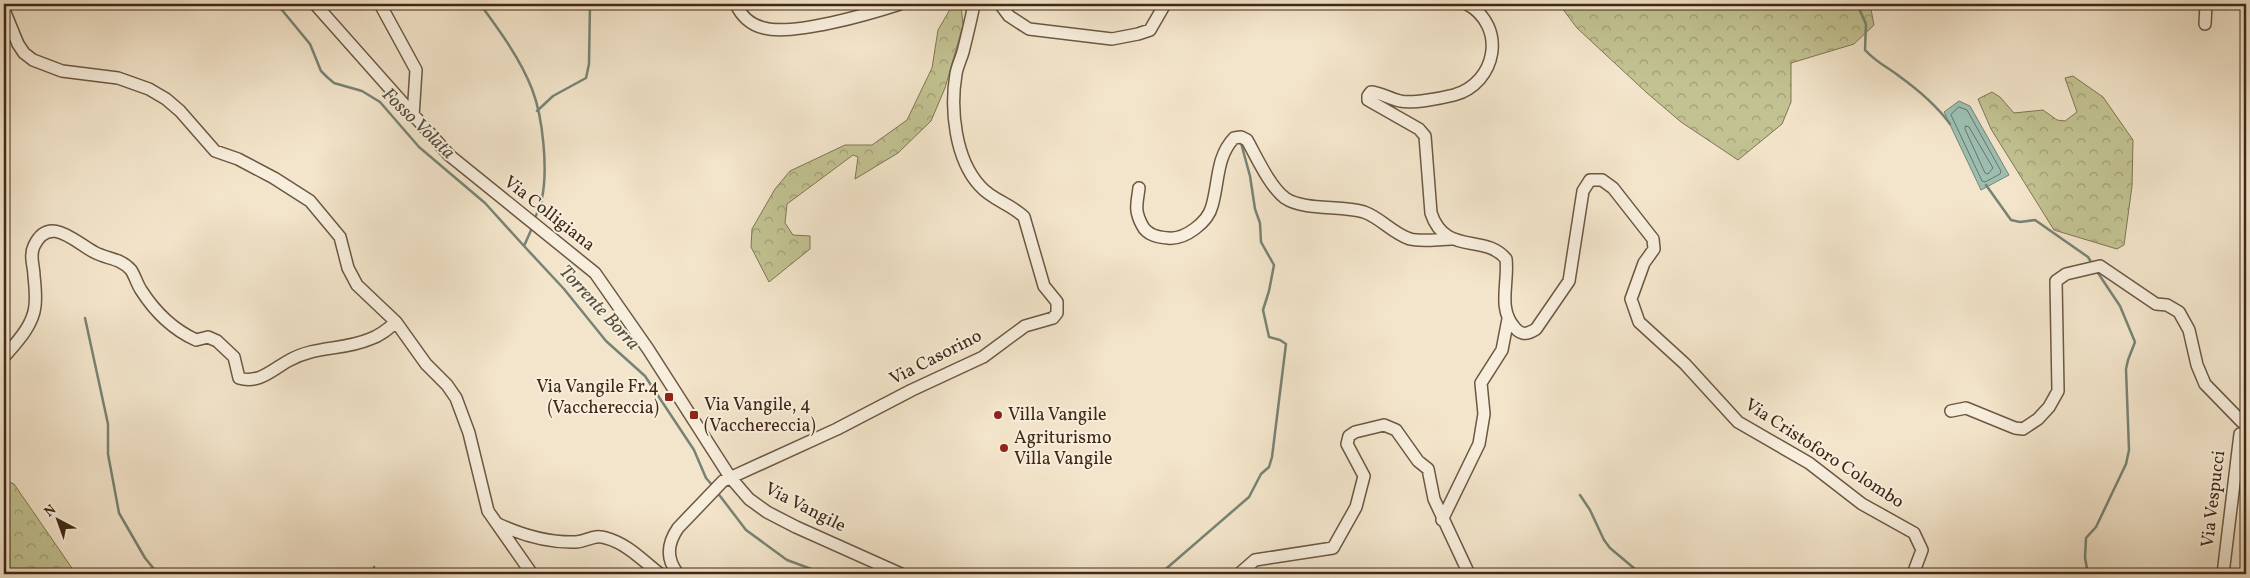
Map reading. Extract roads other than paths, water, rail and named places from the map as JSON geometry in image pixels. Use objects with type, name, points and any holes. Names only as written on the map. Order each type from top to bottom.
[{"type":"street","name":"Via Colligiana","points":[[315,4],[413,117],[456,162],[589,267],[603,283],[726,479]]},
{"type":"street","points":[[380,4],[416,70],[413,117]]},
{"type":"street","points":[[736,4],[744,17],[766,29],[825,24],[900,4]]},
{"type":"street","name":"Via Casorino","points":[[726,479],[837,429],[912,390],[983,358],[1025,326],[1053,318],[1057,313],[1057,302],[1044,286],[1024,217],[1016,209],[982,189],[973,178],[960,150],[955,118],[956,74],[974,4]]},
{"type":"street","points":[[1000,4],[1009,16],[1029,29],[1112,39],[1150,30],[1165,4]]},
{"type":"street","points":[[1442,520],[1479,444],[1484,414],[1482,383],[1502,350],[1508,319],[1505,296],[1506,259],[1496,249],[1454,239],[1441,233],[1431,213],[1425,136],[1419,130],[1368,100],[1368,96],[1371,92],[1382,93],[1401,101],[1449,96],[1471,86],[1482,76],[1491,62],[1492,36],[1486,19],[1467,4]]},
{"type":"street","points":[[2205,24],[2206,4]]},
{"type":"street","points":[[4,10],[18,44],[24,53],[33,60],[62,71],[118,78],[149,89],[166,99],[180,111],[215,151],[238,159],[302,194],[320,212],[340,237],[348,268],[357,286],[396,322],[426,364],[447,385],[456,398],[469,433],[488,511],[532,574]]},
{"type":"street","points":[[1139,188],[1135,212],[1144,229],[1155,237],[1173,239],[1187,234],[1199,226],[1212,208],[1220,163],[1225,147],[1234,138],[1242,137],[1247,140],[1277,190],[1286,199],[1303,204],[1363,212],[1412,240],[1454,239]]},
{"type":"street","name":"Via Cristoforo Colombo","points":[[1508,319],[1521,333],[1528,334],[1536,329],[1569,281],[1583,191],[1590,180],[1602,180],[1613,188],[1653,239],[1654,249],[1644,263],[1631,299],[1639,322],[1685,364],[1738,422],[1809,463],[1862,504],[1914,532],[1922,550],[1913,574]]},
{"type":"street","points":[[4,357],[27,329],[35,307],[34,273],[31,261],[33,247],[40,237],[50,231],[63,232],[94,252],[121,261],[131,271],[141,290],[163,319],[196,340],[208,337],[217,341],[234,357],[239,378],[248,381],[262,377],[288,361],[317,349],[341,347],[369,340],[396,322]]},
{"type":"street","points":[[1951,411],[1966,408],[2023,430],[2038,419],[2049,407],[2058,391],[2056,281],[2066,274],[2100,266],[2156,304],[2168,305],[2179,312],[2189,330],[2197,365],[2205,384],[2242,422]]},
{"type":"street","points":[[1238,574],[1255,560],[1333,548],[1356,507],[1364,476],[1347,444],[1349,436],[1355,432],[1384,425],[1396,430],[1418,462],[1428,469],[1434,499],[1442,520],[1456,541],[1469,574]]},
{"type":"street","name":"Via Vespucci","points":[[2223,574],[2240,434],[2246,437]]},
{"type":"street","points":[[678,574],[672,566],[669,557],[669,545],[672,536],[726,479]]},
{"type":"street","name":"Via Vangile","points":[[726,479],[767,512],[901,574]]},
{"type":"street","points":[[498,524],[519,534],[561,541],[578,542],[595,536],[605,537],[631,550],[660,574]]},
{"type":"water","points":[[1959,101],[1970,106],[2009,175],[1981,190],[1944,112]]},
{"type":"waterway","name":"Fosso Volata","points":[[277,4],[310,44],[321,71],[327,77],[334,83],[362,91],[380,102],[419,147],[485,203],[524,246]]},
{"type":"waterway","name":"Torrente Borra","points":[[480,4],[515,55],[536,101],[542,128],[545,173],[541,201],[534,220]]},
{"type":"waterway","points":[[537,111],[553,96],[586,78],[589,64],[590,4]]},
{"type":"waterway","points":[[1857,4],[1866,24],[1865,50],[1920,92],[1950,124]]},
{"type":"waterway","points":[[1160,574],[1249,497],[1261,474],[1269,467],[1272,457],[1286,344],[1269,337],[1263,310],[1274,265],[1261,242],[1260,223],[1255,209],[1250,176],[1241,143]]},
{"type":"waterway","points":[[1986,185],[2011,220],[2020,222],[2035,220],[2088,257],[2093,265]]},
{"type":"waterway","name":"Torrente Borra","points":[[532,228],[524,246],[564,289],[606,341],[645,376],[694,450],[706,478],[713,486]]},
{"type":"waterway","points":[[2088,574],[2085,558],[2086,538],[2096,527],[2126,464],[2129,450],[2126,369],[2135,342],[2120,306],[2096,270]]},
{"type":"waterway","points":[[85,318],[108,424],[108,454],[119,513],[145,558],[158,574]]},
{"type":"waterway","name":"Torrente Borra","points":[[717,492],[746,530],[787,560],[825,574]]},
{"type":"waterway","points":[[1580,495],[1610,548],[1641,574]]},
{"type":"waterway","points":[[374,567],[375,574]]},
{"type":"place","name":"Via Vangile Fr.4 (Vacchereccia)","points":[[669,397]]},
{"type":"place","name":"Via Vangile, 4 (Vacchereccia)","points":[[694,415]]},
{"type":"place","name":"Villa Vangile","points":[[998,415]]},
{"type":"place","name":"Agriturismo Villa Vangile","points":[[1004,448]]}]
